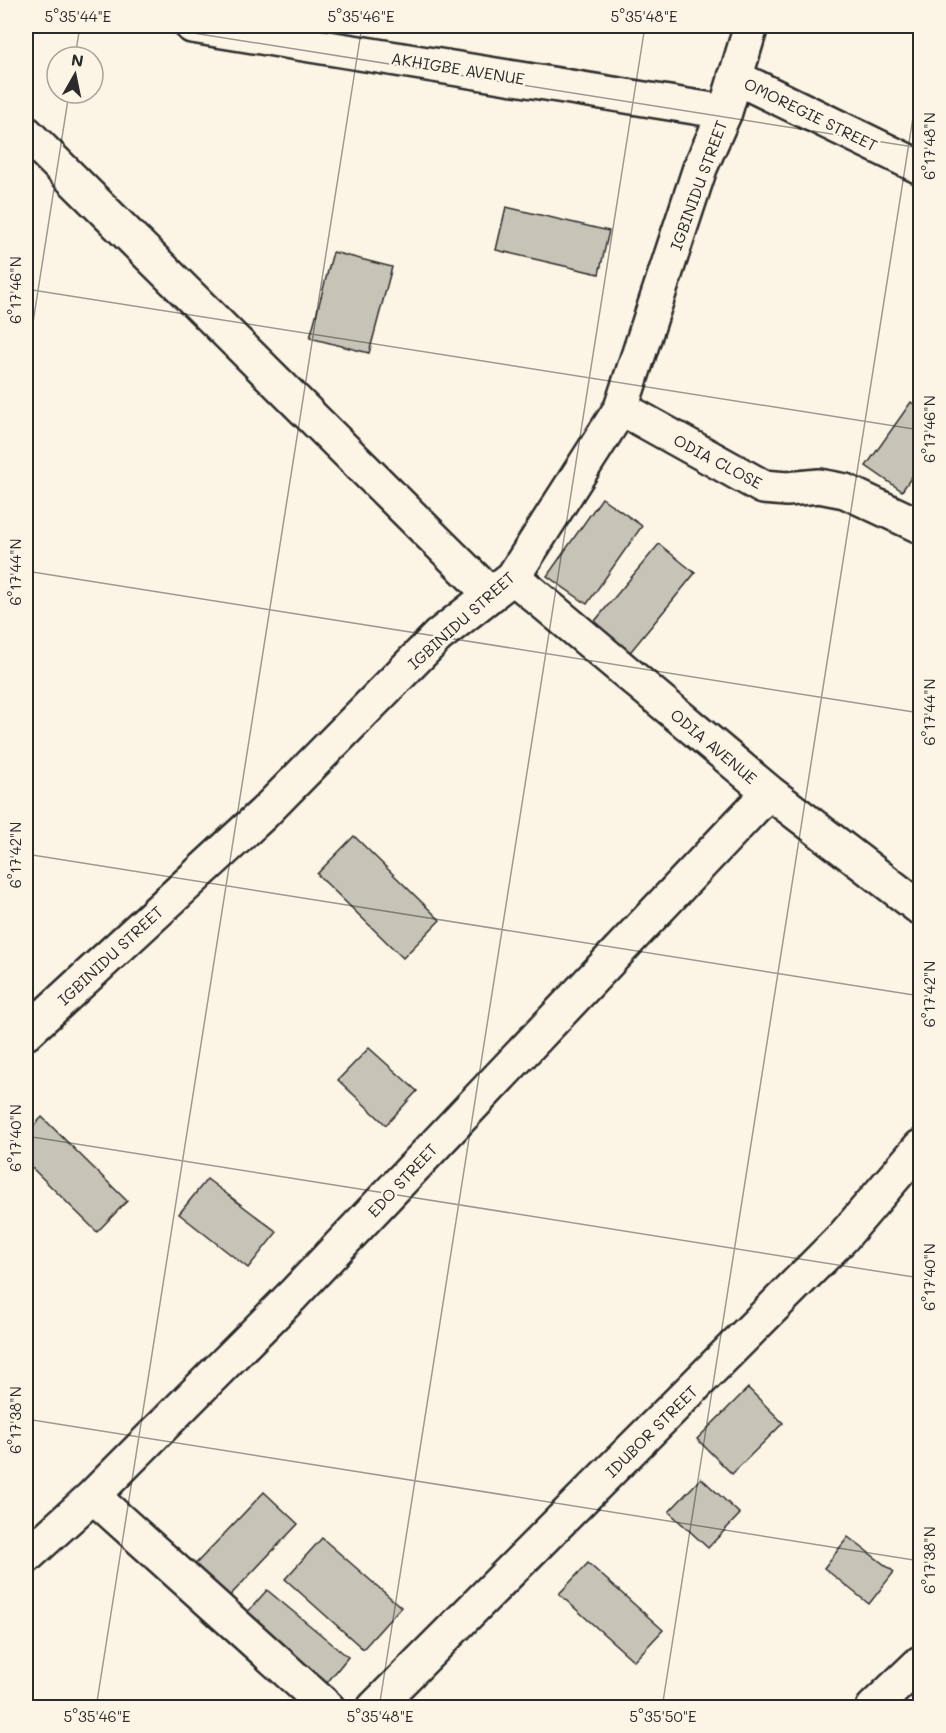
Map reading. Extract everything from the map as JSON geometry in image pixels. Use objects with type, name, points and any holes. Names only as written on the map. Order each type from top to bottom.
[{"type":"street","name":"AKHIGBE AVENUE","points":[[192,26],[725,112]]},
{"type":"street","name":"IGBINIDU STREET","points":[[26,1032],[264,813],[438,636],[502,586],[621,408],[700,168],[725,112],[751,26]]},
{"type":"street","name":"OMOREGIE STREET","points":[[735,77],[921,167]]},
{"type":"street","name":"ODIA AVENUE","points":[[26,133],[502,586],[921,908]]},
{"type":"street","name":"ODIA CLOSE","points":[[621,408],[763,487],[787,489],[819,486],[845,491],[921,526]]},
{"type":"street","name":"EDO STREET","points":[[26,1557],[93,1496],[293,1295],[769,792]]},
{"type":"street","name":"IDUBOR STREET","points":[[374,1707],[843,1237],[921,1147]]},
{"type":"street","points":[[93,1496],[328,1707]]},
{"type":"street","points":[[873,1707],[921,1663]]},
{"type":"building","points":[[506,207],[609,231],[599,274],[496,250]]},
{"type":"building","points":[[333,252],[392,267],[369,353],[310,338]]},
{"type":"building","points":[[911,402],[920,409],[920,465],[902,491],[866,466]]},
{"type":"building","points":[[602,498],[642,526],[587,604],[547,576]]},
{"type":"building","points":[[659,544],[695,573],[627,656],[590,627]]},
{"type":"building","points":[[354,836],[440,920],[403,958],[317,874]]},
{"type":"building","points":[[369,1048],[417,1091],[386,1125],[338,1080]]},
{"type":"building","points":[[42,1117],[127,1201],[97,1232],[26,1162],[26,1134]]},
{"type":"building","points":[[207,1179],[277,1232],[248,1268],[179,1214]]},
{"type":"building","points":[[748,1388],[783,1423],[732,1474],[697,1439]]},
{"type":"building","points":[[701,1478],[740,1514],[708,1548],[669,1512]]},
{"type":"building","points":[[264,1492],[298,1524],[222,1604],[188,1572]]},
{"type":"building","points":[[848,1537],[894,1572],[869,1604],[824,1568]]},
{"type":"building","points":[[322,1538],[401,1607],[363,1649],[285,1579]]},
{"type":"building","points":[[588,1563],[663,1630],[634,1661],[559,1594]]},
{"type":"building","points":[[267,1590],[348,1657],[318,1694],[236,1625]]}]
